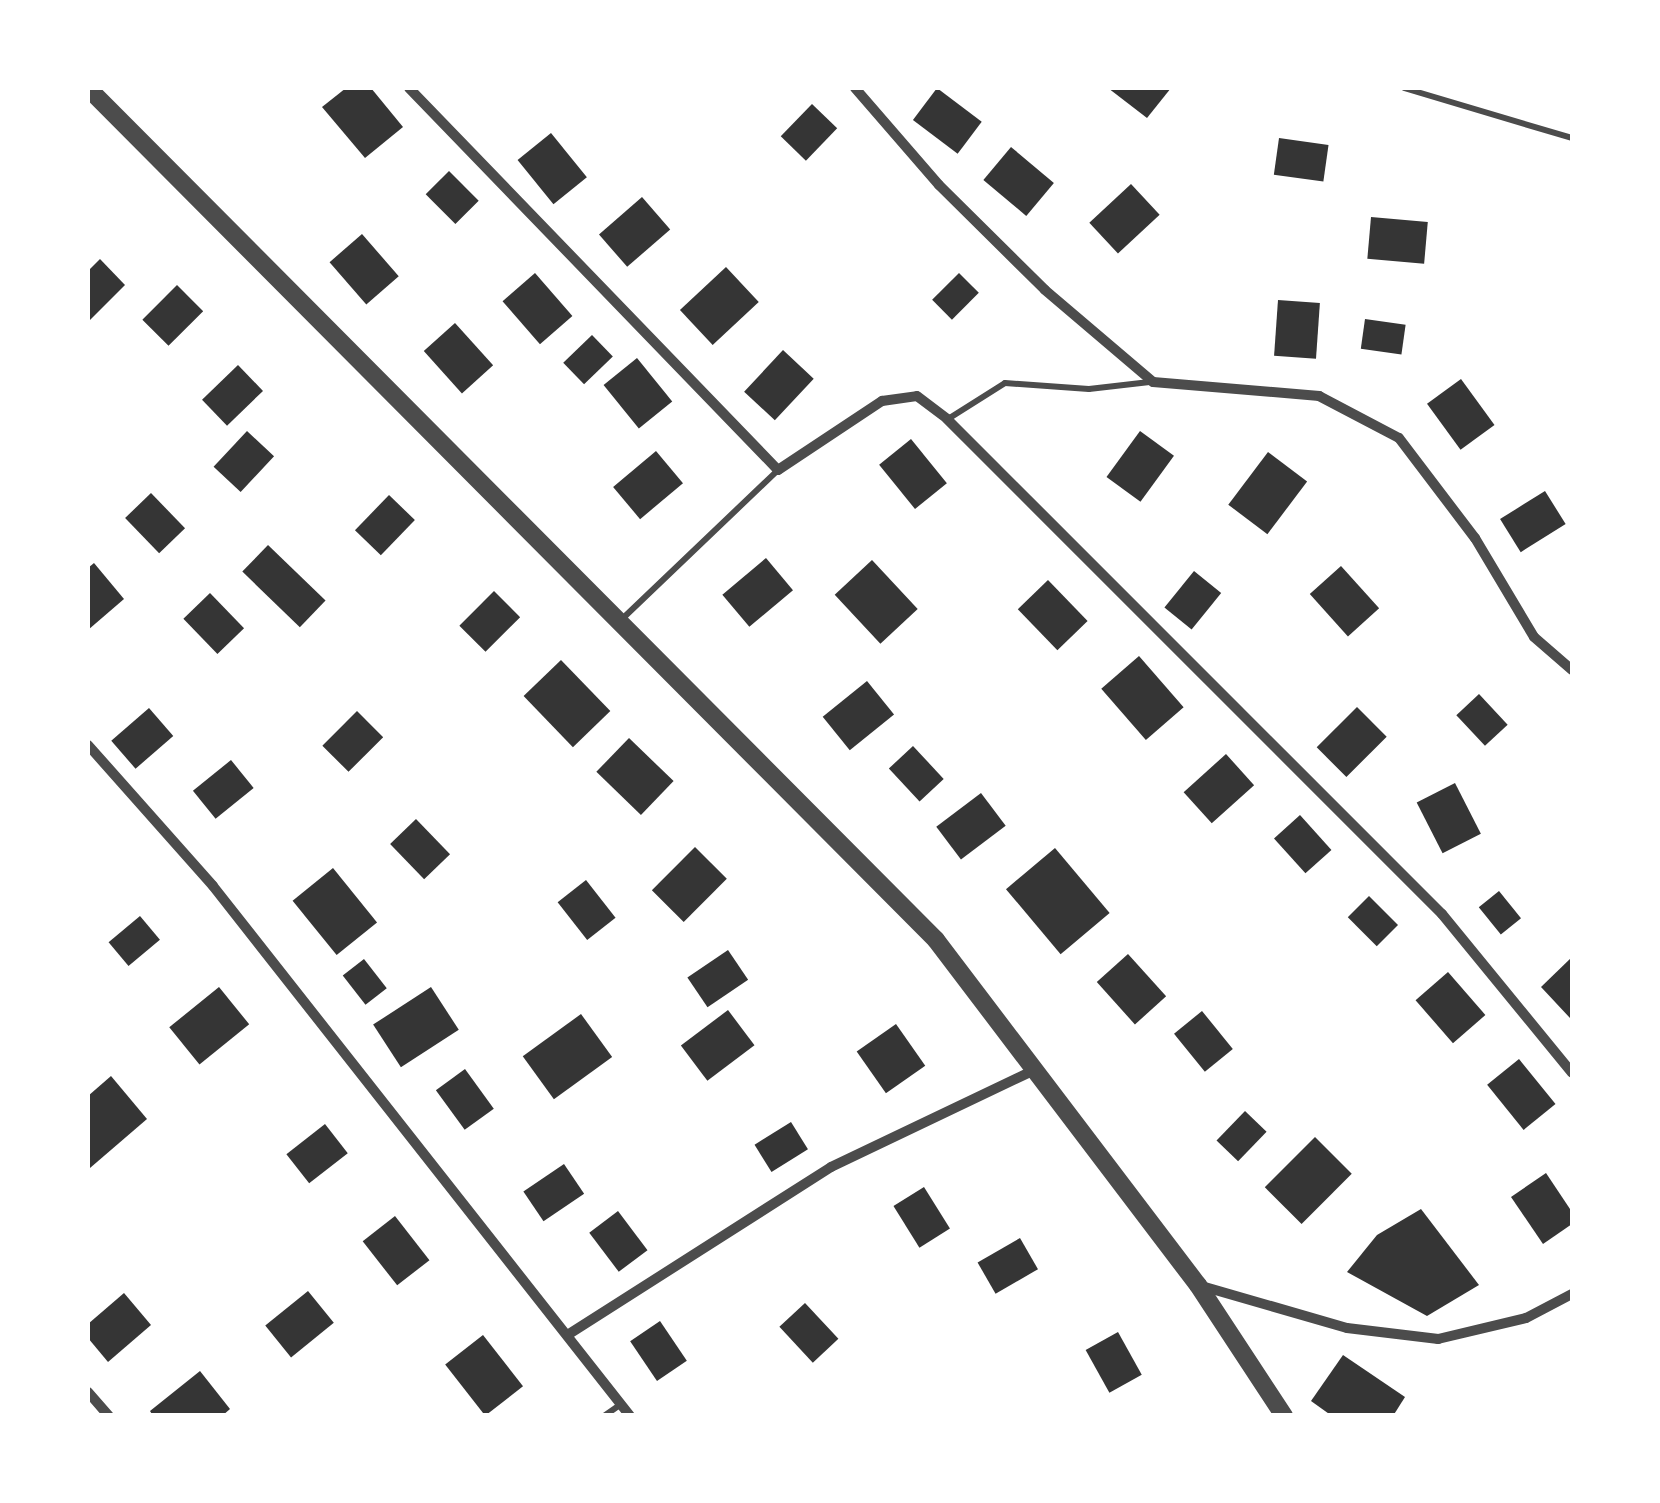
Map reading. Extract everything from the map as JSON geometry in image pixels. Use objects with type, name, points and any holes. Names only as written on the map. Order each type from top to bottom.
[{"type":"street","points":[[88,88],[936,940],[1198,1285],[1284,1416]]},
{"type":"street","points":[[409,88],[778,470],[882,402],[917,396],[948,419],[1442,914],[1572,1073]]},
{"type":"street","points":[[855,88],[992,238],[1154,382],[1319,396],[1399,438],[1475,538],[1534,636],[1572,670]]},
{"type":"street","points":[[88,746],[213,886],[630,1416]]},
{"type":"street","points":[[569,1334],[830,1167],[1034,1070]]},
{"type":"street","points":[[1198,1285],[1347,1328],[1438,1340],[1526,1318],[1572,1294]]},
{"type":"street","points":[[88,1392],[109,1416]]},
{"type":"lane","points":[[1404,88],[1572,138]]},
{"type":"lane","points":[[948,419],[1005,383],[1089,388],[1154,382]]},
{"type":"lane","points":[[619,622],[778,470]]},
{"type":"lane","points":[[604,1416],[621,1404]]},
{"type":"building","points":[[346,88],[371,88],[403,127],[365,158],[322,107]]},
{"type":"building","points":[[937,88],[982,122],[958,154],[913,120]]},
{"type":"building","points":[[1108,88],[1171,88],[1147,118]]},
{"type":"building","points":[[812,104],[837,128],[806,161],[781,136]]},
{"type":"building","points":[[551,133],[587,177],[553,204],[518,160]]},
{"type":"building","points":[[1279,138],[1329,145],[1323,182],[1274,175]]},
{"type":"building","points":[[1011,147],[1054,183],[1026,216],[983,180]]},
{"type":"building","points":[[449,171],[479,201],[455,224],[426,194]]},
{"type":"building","points":[[1131,184],[1160,215],[1118,254],[1089,223]]},
{"type":"building","points":[[642,197],[670,229],[627,267],[599,234]]},
{"type":"building","points":[[1371,217],[1428,222],[1424,264],[1367,259]]},
{"type":"building","points":[[362,234],[399,276],[366,304],[330,262]]},
{"type":"building","points":[[100,259],[125,285],[88,322],[88,271]]},
{"type":"building","points":[[726,267],[759,302],[713,345],[680,310]]},
{"type":"building","points":[[535,273],[572,316],[540,344],[503,301]]},
{"type":"building","points":[[959,273],[979,293],[952,320],[932,300]]},
{"type":"building","points":[[177,285],[203,311],[169,346],[142,320]]},
{"type":"building","points":[[1278,300],[1320,303],[1316,359],[1274,356]]},
{"type":"building","points":[[1365,319],[1406,325],[1401,354],[1361,349]]},
{"type":"building","points":[[455,323],[493,365],[462,393],[424,351]]},
{"type":"building","points":[[592,335],[613,357],[584,384],[563,363]]},
{"type":"building","points":[[783,350],[814,379],[775,420],[744,392]]},
{"type":"building","points":[[637,358],[672,402],[639,429],[604,385]]},
{"type":"building","points":[[238,365],[263,391],[227,426],[202,400]]},
{"type":"building","points":[[1461,379],[1495,425],[1461,450],[1427,404]]},
{"type":"building","points":[[247,431],[274,456],[241,492],[214,467]]},
{"type":"building","points":[[1140,431],[1174,456],[1140,502],[1106,477]]},
{"type":"building","points":[[911,439],[947,483],[915,509],[879,465]]},
{"type":"building","points":[[656,451],[683,483],[640,519],[613,487]]},
{"type":"building","points":[[1268,452],[1307,481],[1267,534],[1228,505]]},
{"type":"building","points":[[1545,491],[1566,524],[1521,552],[1500,519]]},
{"type":"building","points":[[151,493],[185,528],[159,553],[125,518]]},
{"type":"building","points":[[389,495],[415,520],[381,555],[355,530]]},
{"type":"building","points":[[268,545],[326,601],[300,627],[242,572]]},
{"type":"building","points":[[766,558],[793,590],[749,627],[722,595]]},
{"type":"building","points":[[872,560],[918,609],[880,644],[835,595]]},
{"type":"building","points":[[94,563],[124,599],[88,630],[88,568]]},
{"type":"building","points":[[1341,566],[1379,608],[1348,636],[1310,594]]},
{"type":"building","points":[[1194,571],[1221,593],[1192,630],[1164,608]]},
{"type":"building","points":[[1048,580],[1088,621],[1057,650],[1018,609]]},
{"type":"building","points":[[494,591],[520,617],[486,652],[459,626]]},
{"type":"building","points":[[210,593],[244,628],[217,654],[183,619]]},
{"type":"building","points":[[1139,656],[1184,707],[1146,740],[1101,689]]},
{"type":"building","points":[[561,660],[610,711],[573,747],[524,696]]},
{"type":"building","points":[[867,681],[894,714],[850,750],[823,717]]},
{"type":"building","points":[[1479,694],[1508,725],[1485,746],[1456,715]]},
{"type":"building","points":[[1357,707],[1387,737],[1346,777],[1317,747]]},
{"type":"building","points":[[149,708],[173,736],[136,769],[111,741]]},
{"type":"building","points":[[357,711],[383,737],[349,772],[322,746]]},
{"type":"building","points":[[629,738],[674,781],[641,815],[596,772]]},
{"type":"building","points":[[913,746],[944,779],[920,801],[889,769]]},
{"type":"building","points":[[1226,754],[1254,785],[1212,823],[1184,792]]},
{"type":"building","points":[[231,760],[254,788],[216,819],[193,791]]},
{"type":"building","points":[[1455,783],[1481,834],[1443,853],[1417,803]]},
{"type":"building","points":[[981,793],[1006,826],[961,859],[936,827]]},
{"type":"building","points":[[1300,815],[1331,850],[1305,873],[1274,838]]},
{"type":"building","points":[[416,819],[450,854],[424,879],[390,844]]},
{"type":"building","points":[[695,847],[727,879],[684,922],[652,890]]},
{"type":"building","points":[[1055,848],[1110,913],[1061,954],[1006,889]]},
{"type":"building","points":[[333,868],[377,922],[337,955],[293,901]]},
{"type":"building","points":[[586,880],[616,918],[587,940],[558,902]]},
{"type":"building","points":[[1499,891],[1521,918],[1501,935],[1479,907]]},
{"type":"building","points":[[1369,896],[1398,925],[1377,946],[1348,917]]},
{"type":"building","points":[[140,916],[160,940],[129,966],[109,942]]},
{"type":"building","points":[[728,950],[748,980],[708,1007],[687,977]]},
{"type":"building","points":[[1128,954],[1166,996],[1135,1024],[1097,982]]},
{"type":"building","points":[[1572,957],[1572,1016],[1570,1018],[1541,987]]},
{"type":"building","points":[[364,959],[387,988],[366,1005],[343,976]]},
{"type":"building","points":[[1448,972],[1485,1015],[1453,1043],[1416,1000]]},
{"type":"building","points":[[219,987],[249,1024],[199,1065],[169,1027]]},
{"type":"building","points":[[431,987],[459,1030],[401,1067],[373,1025]]},
{"type":"building","points":[[728,1010],[754,1045],[707,1081],[681,1046]]},
{"type":"building","points":[[1202,1011],[1233,1049],[1205,1072],[1174,1034]]},
{"type":"building","points":[[581,1014],[612,1057],[554,1099],[523,1056]]},
{"type":"building","points":[[896,1024],[925,1066],[886,1093],[857,1052]]},
{"type":"building","points":[[1519,1059],[1556,1104],[1524,1130],[1487,1085]]},
{"type":"building","points":[[465,1069],[494,1109],[465,1130],[436,1090]]},
{"type":"building","points":[[111,1076],[147,1119],[90,1168],[88,1096]]},
{"type":"building","points":[[1245,1111],[1267,1132],[1238,1161],[1217,1140]]},
{"type":"building","points":[[791,1122],[808,1149],[771,1172],[755,1145]]},
{"type":"building","points":[[325,1124],[348,1153],[309,1183],[286,1154]]},
{"type":"building","points":[[1315,1137],[1352,1174],[1302,1224],[1265,1187]]},
{"type":"building","points":[[564,1164],[584,1194],[544,1221],[523,1191]]},
{"type":"building","points":[[1546,1173],[1572,1212],[1572,1224],[1543,1244],[1511,1197]]},
{"type":"building","points":[[924,1187],[950,1229],[919,1248],[893,1206]]},
{"type":"building","points":[[1421,1209],[1479,1285],[1427,1316],[1347,1272],[1377,1235]]},
{"type":"building","points":[[618,1211],[647,1250],[619,1272],[589,1233]]},
{"type":"building","points":[[395,1216],[429,1260],[397,1285],[363,1241]]},
{"type":"building","points":[[1020,1238],[1038,1269],[996,1294],[978,1262]]},
{"type":"building","points":[[308,1291],[334,1323],[291,1357],[265,1326]]},
{"type":"building","points":[[124,1293],[151,1325],[108,1362],[88,1338],[88,1324]]},
{"type":"building","points":[[805,1303],[838,1339],[813,1363],[779,1327]]},
{"type":"building","points":[[660,1321],[687,1361],[657,1381],[630,1341]]},
{"type":"building","points":[[1118,1332],[1142,1375],[1109,1393],[1086,1350]]},
{"type":"building","points":[[483,1335],[523,1386],[485,1416],[445,1365]]},
{"type":"building","points":[[1343,1355],[1405,1397],[1393,1416],[1332,1416],[1311,1401]]},
{"type":"building","points":[[200,1371],[230,1409],[222,1416],[153,1416],[150,1411]]}]
